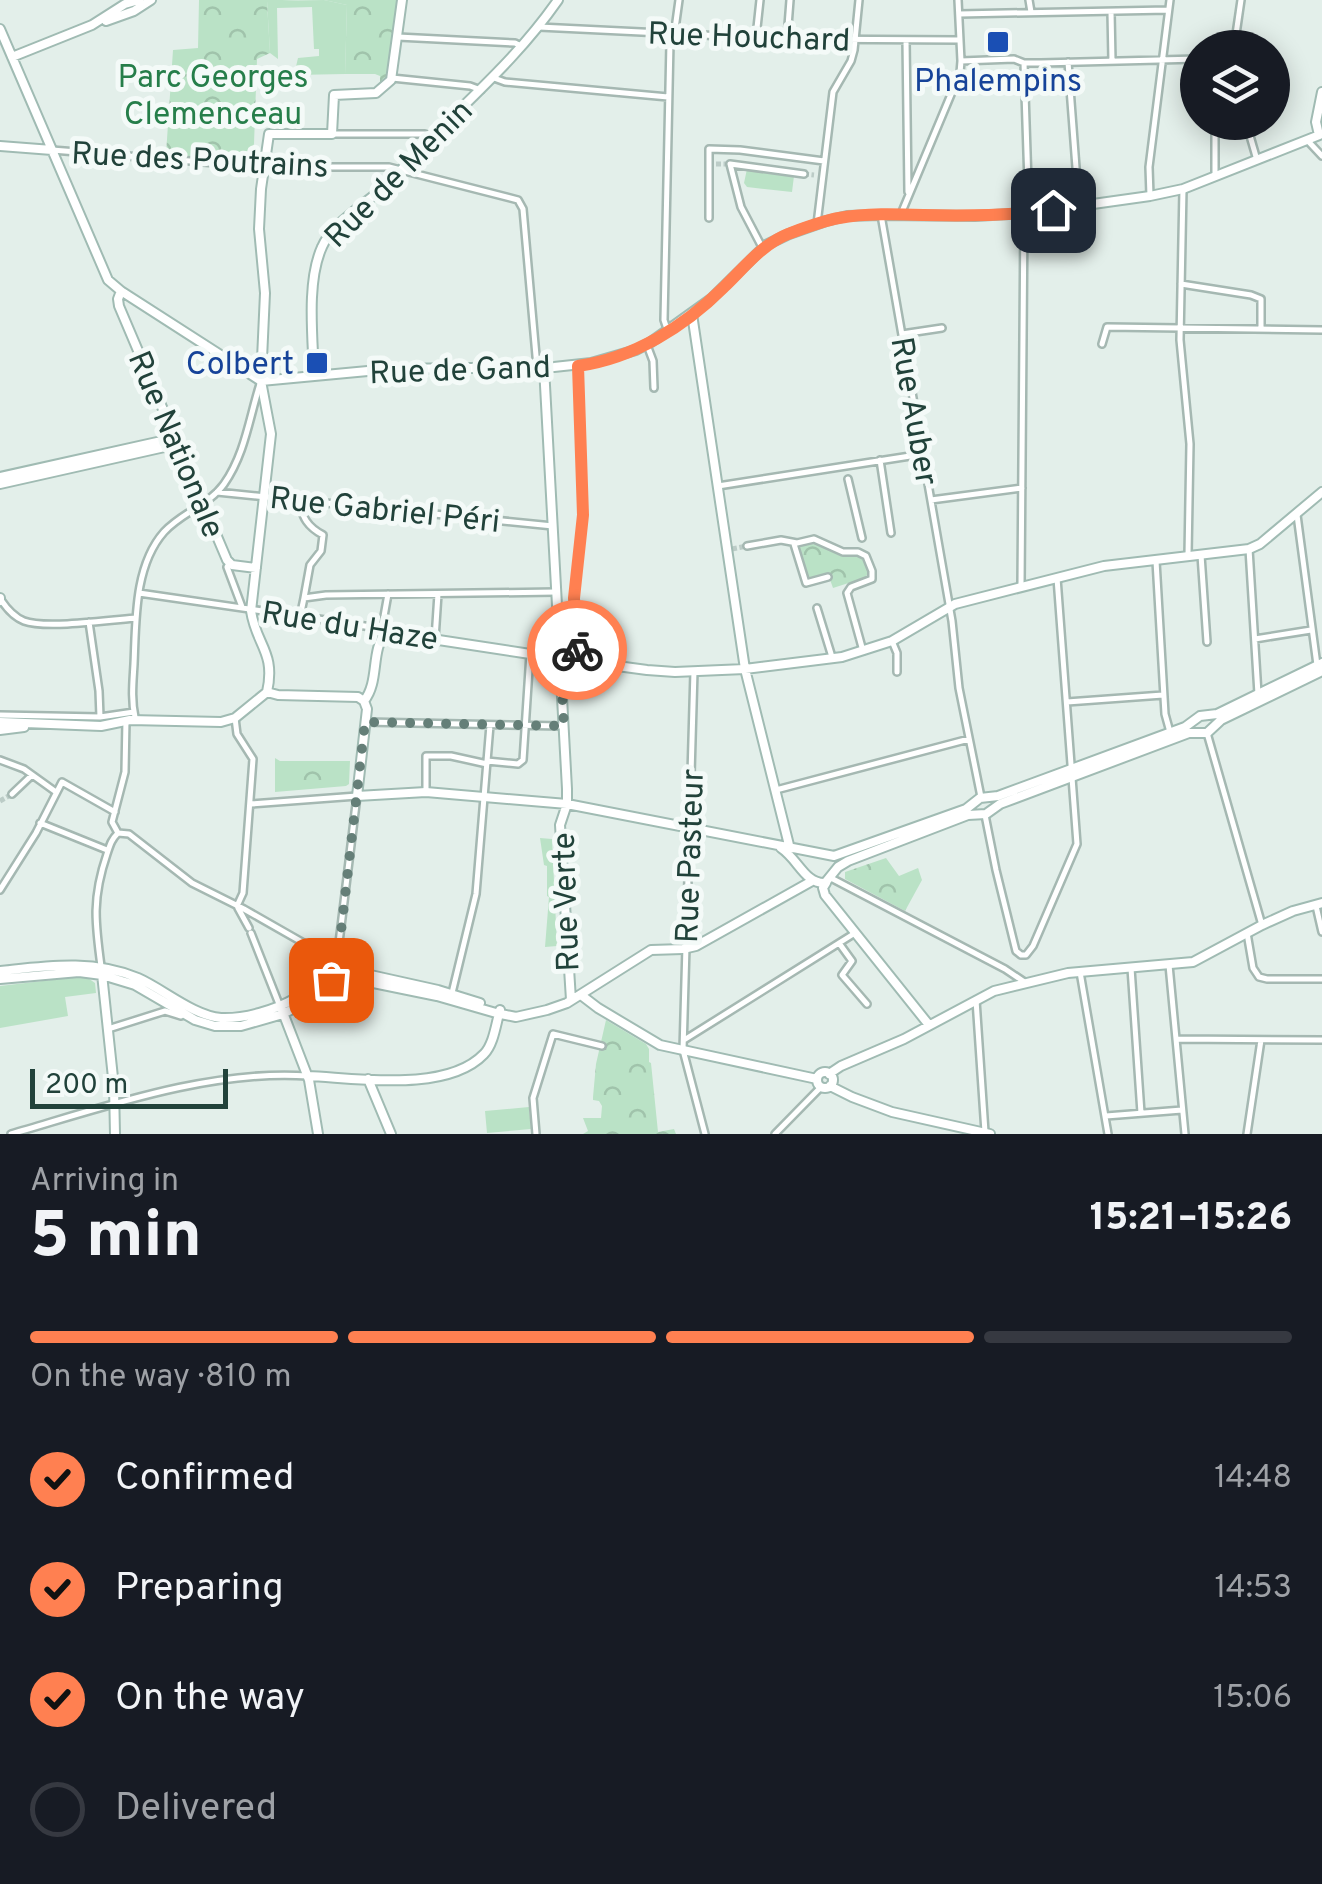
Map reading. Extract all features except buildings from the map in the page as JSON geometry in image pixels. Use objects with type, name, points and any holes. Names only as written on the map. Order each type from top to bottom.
[{"type":"main road","points":[[92,25],[138,0]]},
{"type":"main road","points":[[12,57],[128,14],[151,0]]},
{"type":"main road","points":[[256,568],[271,430],[261,382],[265,293],[259,209],[269,134],[332,134],[334,95],[376,93],[392,78],[402,0]]},
{"type":"main road","name":"Rue de Menin","points":[[314,376],[314,292],[320,250],[329,235],[386,186],[494,78],[558,0]]},
{"type":"main road","points":[[0,30],[111,283],[261,382]]},
{"type":"main road","points":[[1320,135],[1316,122],[1322,92]]},
{"type":"main road","name":"Rue de Gand","points":[[261,382],[389,369],[578,366],[646,345],[668,332],[721,290],[763,248],[817,224],[842,217],[1026,213],[1150,196],[1183,188],[1320,135]]},
{"type":"main road","name":"Rue des Poutrains","points":[[0,146],[52,150]]},
{"type":"main road","name":"Rue Nationale","points":[[122,291],[119,306],[229,564],[256,568],[247,608],[270,661],[267,692]]},
{"type":"main road","points":[[692,314],[745,669],[790,850],[810,879],[818,884],[830,878]]},
{"type":"main road","name":"Rue Verte","points":[[540,368],[564,726],[567,804],[560,821],[560,837],[571,1000]]},
{"type":"main road","points":[[0,476],[176,441]]},
{"type":"main road","points":[[0,484],[176,441]]},
{"type":"main road","points":[[1249,549],[1322,492]]},
{"type":"main road","name":"Rue du Haze","points":[[384,632],[659,671],[745,669],[833,660],[892,641],[949,608],[1114,564],[1249,549]]},
{"type":"main road","points":[[364,700],[372,689],[379,641],[384,632]]},
{"type":"main road","points":[[929,1025],[824,895],[823,888],[838,867],[848,860],[985,813],[1320,667]]},
{"type":"main road","points":[[0,719],[44,725],[104,726],[132,716],[221,722],[235,718],[267,692],[358,697],[367,709],[357,796],[426,792],[567,804],[790,850],[842,855],[981,799],[1189,733],[1206,732],[1320,667]]},
{"type":"main road","points":[[1202,718],[1195,727],[1206,732]]},
{"type":"main road","points":[[1202,718],[1212,721],[1206,732]]},
{"type":"main road","points":[[0,730],[44,725]]},
{"type":"main road","points":[[981,799],[975,810],[985,813]]},
{"type":"main road","points":[[981,799],[992,804],[985,813]]},
{"type":"main road","points":[[822,855],[833,863],[830,878]]},
{"type":"main road","points":[[810,879],[808,861],[822,855]]},
{"type":"main road","points":[[2,969],[76,964],[137,978],[214,1017],[239,1017],[282,1010],[336,966],[499,1012],[534,1013],[571,1000],[654,949],[686,949],[810,879]]},
{"type":"main road","points":[[823,1084],[833,1080],[829,1074],[994,991],[1080,972],[1200,959],[1262,925],[1319,903]]},
{"type":"main road","points":[[0,979],[102,971],[207,1024],[228,1027],[306,1002],[324,987],[345,978],[451,997]]},
{"type":"main road","points":[[102,971],[115,1134]]},
{"type":"main road","points":[[580,994],[652,1042],[684,1045],[823,1084],[892,1112],[983,1132]]},
{"type":"main road","points":[[282,1010],[308,1076],[318,1134]]},
{"type":"main road","points":[[308,1076],[400,1080],[434,1077],[466,1067],[488,1050],[499,1012]]},
{"type":"main road","points":[[368,1079],[391,1134]]},
{"type":"street","points":[[668,332],[664,320],[668,97],[670,42],[679,0]]},
{"type":"street","points":[[756,37],[760,0]]},
{"type":"street","points":[[787,38],[790,0]]},
{"type":"street","points":[[817,224],[818,176],[824,161],[833,92],[851,61],[860,0]]},
{"type":"street","points":[[901,214],[960,72],[958,0]]},
{"type":"street","points":[[1029,0],[1030,12]]},
{"type":"street","points":[[1150,196],[1149,167],[1170,0]]},
{"type":"street","points":[[1237,30],[1241,0]]},
{"type":"street","points":[[959,14],[1168,10]]},
{"type":"street","points":[[1111,12],[1112,61]]},
{"type":"street","name":"Rue Houchard","points":[[538,26],[756,37],[960,40]]},
{"type":"street","points":[[398,38],[521,46]]},
{"type":"street","points":[[906,40],[908,195]]},
{"type":"street","points":[[961,61],[1180,59]]},
{"type":"street","points":[[1068,62],[1080,207]]},
{"type":"street","points":[[1021,587],[1024,63]]},
{"type":"street","points":[[392,78],[481,90]]},
{"type":"street","points":[[494,78],[668,97]]},
{"type":"street","points":[[332,134],[432,137]]},
{"type":"street","points":[[1215,176],[1216,140]]},
{"type":"street","points":[[1251,140],[1257,160]]},
{"type":"street","points":[[1307,140],[1322,156]]},
{"type":"street","points":[[709,218],[709,149],[824,161]]},
{"type":"street","name":"Rue des Poutrains","points":[[52,150],[264,167],[385,167],[512,198],[522,203],[540,368]]},
{"type":"street","points":[[763,248],[741,207],[728,164],[804,174]]},
{"type":"street","points":[[1183,188],[1180,327],[1190,437],[1188,556]]},
{"type":"street","name":"Rue Auber","points":[[882,215],[959,688],[981,799]]},
{"type":"street","points":[[1181,284],[1261,299],[1262,328]]},
{"type":"street","points":[[1102,344],[1108,327],[1322,330]]},
{"type":"street","points":[[902,334],[942,328]]},
{"type":"street","points":[[646,345],[653,361],[654,388]]},
{"type":"street","points":[[578,366],[583,515],[574,598],[578,661]]},
{"type":"street","points":[[118,833],[112,822],[126,772],[136,616],[147,565],[160,537],[174,522],[218,492],[226,482],[242,450],[261,382]]},
{"type":"street","points":[[718,486],[923,454]]},
{"type":"street","points":[[880,460],[891,533]]},
{"type":"street","points":[[848,478],[862,538]]},
{"type":"street","points":[[931,500],[1022,488]]},
{"type":"street","name":"Rue Gabriel Péri","points":[[218,492],[552,526]]},
{"type":"street","points":[[300,500],[309,528],[323,535],[321,551],[310,566],[300,617]]},
{"type":"street","points":[[1296,512],[1311,630],[1320,667]]},
{"type":"street","points":[[747,546],[816,540],[843,552],[861,552],[868,558],[872,579],[847,593],[863,651]]},
{"type":"street","points":[[794,544],[806,583],[828,576]]},
{"type":"street","points":[[1249,549],[1258,694]]},
{"type":"street","points":[[1200,554],[1207,642]]},
{"type":"street","points":[[1156,559],[1166,720],[1170,732]]},
{"type":"street","points":[[229,564],[227,568],[247,608]]},
{"type":"street","points":[[985,813],[1016,951],[1026,955],[1077,848],[1057,578]]},
{"type":"street","points":[[304,598],[556,592]]},
{"type":"street","name":"Rue du Haze","points":[[140,594],[374,627],[384,632]]},
{"type":"street","points":[[384,632],[382,622],[388,594]]},
{"type":"street","points":[[435,639],[438,594]]},
{"type":"street","points":[[0,600],[28,623],[136,616]]},
{"type":"street","points":[[817,608],[833,660]]},
{"type":"street","points":[[87,622],[100,717]]},
{"type":"street","points":[[1255,640],[1311,630]]},
{"type":"street","points":[[892,641],[898,653],[898,672]]},
{"type":"street","points":[[426,792],[426,756],[521,763],[530,654]]},
{"type":"street","name":"Rue Pasteur","points":[[694,672],[684,1045],[705,1134]]},
{"type":"street","points":[[1067,702],[1164,695]]},
{"type":"street","points":[[0,719],[132,716]]},
{"type":"street","points":[[235,718],[237,734],[254,759],[243,893],[237,906]]},
{"type":"street","points":[[365,722],[564,726]]},
{"type":"street","points":[[451,997],[475,897],[490,724]]},
{"type":"street","points":[[1206,732],[1262,925]]},
{"type":"street","points":[[776,790],[970,738]]},
{"type":"street","points":[[0,760],[24,769],[56,792]]},
{"type":"street","points":[[12,794],[32,774]]},
{"type":"street","points":[[0,890],[62,782],[115,812]]},
{"type":"street","points":[[250,804],[357,796],[336,966],[324,987]]},
{"type":"street","points":[[40,824],[108,850]]},
{"type":"street","points":[[118,833],[129,834],[186,879],[336,966]]},
{"type":"street","points":[[102,971],[95,921],[97,892],[100,869],[118,833]]},
{"type":"street","points":[[830,878],[1026,984]]},
{"type":"street","points":[[1319,903],[1322,932]]},
{"type":"street","points":[[237,906],[282,1010]]},
{"type":"street","points":[[684,1045],[855,933]]},
{"type":"street","points":[[1246,933],[1258,977],[1322,979]]},
{"type":"street","points":[[839,943],[852,962],[842,975],[867,1004]]},
{"type":"street","points":[[1169,965],[1185,1134]]},
{"type":"street","points":[[1131,968],[1141,1113]]},
{"type":"street","points":[[1080,972],[1108,1134]]},
{"type":"street","points":[[976,999],[983,1132]]},
{"type":"street","points":[[108,1029],[164,1010],[181,1016],[183,1013]]},
{"type":"street","points":[[536,1134],[533,1098],[553,1034],[602,1046]]},
{"type":"street","points":[[1176,1039],[1322,1040]]},
{"type":"street","points":[[1248,1134],[1261,1040]]},
{"type":"street","points":[[11,1134],[115,1104],[240,1076],[308,1076]]},
{"type":"street","points":[[775,1134],[823,1084]]},
{"type":"street","points":[[1105,1116],[1182,1110]]},
{"type":"green space","name":"Parc Georges Clemenceau","points":[[199,0],[298,0],[267,2],[270,53],[257,59],[254,144],[240,161],[166,154],[173,50],[198,48]]},
{"type":"green space","points":[[324,0],[347,5],[345,74],[294,75],[298,58],[319,56],[319,49],[314,49],[312,7],[277,8],[278,59],[270,53],[267,1]]},
{"type":"green space","name":"Parc Georges Clemenceau","points":[[324,0],[400,0],[390,76],[380,85],[380,76],[375,74],[345,74],[347,5]]},
{"type":"green space","points":[[747,169],[794,176],[792,192],[747,187]]},
{"type":"green space","points":[[814,543],[841,555],[860,555],[866,560],[868,574],[833,588],[828,574],[809,579],[798,547]]},
{"type":"green space","points":[[275,758],[350,761],[349,784],[275,792]]},
{"type":"green space","points":[[540,838],[552,839],[557,946],[545,947],[549,897]]},
{"type":"green space","points":[[886,858],[899,876],[918,868],[922,880],[905,911],[845,879],[845,872]]},
{"type":"green space","points":[[85,976],[95,983],[96,993],[65,997],[68,1016],[0,1028],[0,986]]},
{"type":"green space","points":[[606,1020],[646,1044],[658,1132],[674,1129],[676,1134],[583,1134],[588,1131],[583,1118],[601,1118],[602,1106],[593,1097]]},
{"type":"green space","points":[[529,1107],[531,1129],[487,1133],[485,1111]]},
{"type":"tunnel","points":[[716,164],[727,164]]},
{"type":"tunnel","points":[[804,174],[814,175]]},
{"type":"tunnel","points":[[732,549],[747,546]]},
{"type":"tunnel","points":[[0,801],[12,794]]},
{"type":"way so far","points":[[331,980],[339,949],[365,722],[564,726],[560,658],[578,661],[577,650]]},
{"type":"place","name":"Phalempins","points":[[998,42]]},
{"type":"place","name":"Colbert","points":[[317,363]]},
{"type":"route","points":[[577,650],[574,598],[583,515],[578,366],[646,345],[692,314],[770,243],[826,221],[893,214],[976,216],[1053,210]]}]
